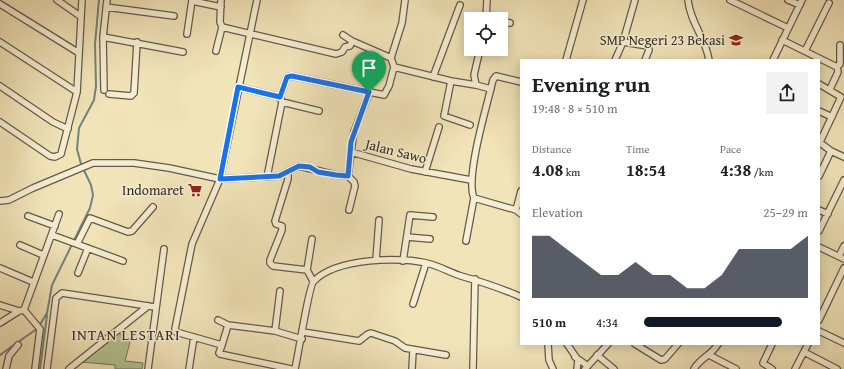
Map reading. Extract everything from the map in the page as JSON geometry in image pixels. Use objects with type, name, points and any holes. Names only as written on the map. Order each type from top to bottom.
[{"type":"street","points":[[57,0],[80,16]]},
{"type":"street","points":[[0,122],[52,157],[57,157],[61,154],[77,92],[82,0]]},
{"type":"street","points":[[104,90],[103,36],[107,0]]},
{"type":"street","points":[[187,34],[192,0],[221,7]]},
{"type":"street","points":[[216,51],[222,27],[220,22],[221,0]]},
{"type":"street","points":[[222,345],[176,332],[175,330],[192,244],[220,179],[257,0]]},
{"type":"street","points":[[267,177],[284,82],[287,77],[292,76],[384,95],[389,86],[394,67],[391,58],[402,23],[405,0]]},
{"type":"street","points":[[486,12],[487,0]]},
{"type":"street","points":[[566,59],[582,0]]},
{"type":"street","points":[[615,59],[623,42],[635,0]]},
{"type":"street","points":[[688,0],[691,14],[707,51],[708,59]]},
{"type":"street","points":[[731,0],[788,28]]},
{"type":"street","points":[[773,59],[801,3],[788,0]]},
{"type":"street","points":[[805,51],[829,3]]},
{"type":"street","points":[[0,4],[79,53]]},
{"type":"street","points":[[433,77],[460,5]]},
{"type":"street","points":[[106,7],[174,16]]},
{"type":"street","points":[[222,27],[336,54],[342,52],[345,47],[350,46],[352,41]]},
{"type":"street","points":[[343,35],[352,41],[391,58]]},
{"type":"street","points":[[103,36],[183,52]]},
{"type":"street","points":[[782,40],[836,67],[838,72],[830,89]]},
{"type":"street","points":[[0,42],[77,92]]},
{"type":"street","points":[[109,94],[131,96],[134,93],[137,42]]},
{"type":"street","points":[[623,42],[648,46],[649,50],[645,59]]},
{"type":"street","points":[[836,67],[840,64],[840,45]]},
{"type":"street","points":[[476,85],[474,75],[478,56]]},
{"type":"street","points":[[394,67],[491,89]]},
{"type":"street","points":[[466,241],[474,198],[471,191],[471,180],[493,80],[496,76],[520,82]]},
{"type":"street","points":[[451,81],[444,117],[470,125]]},
{"type":"street","points":[[820,84],[830,89],[841,97],[820,140]]},
{"type":"street","points":[[0,86],[53,122],[68,129]]},
{"type":"street","points":[[238,87],[319,111]]},
{"type":"street","points":[[351,152],[354,132],[369,92]]},
{"type":"street","points":[[820,111],[832,117]]},
{"type":"street","points":[[425,172],[439,127]]},
{"type":"street","points":[[820,143],[831,151],[844,157]]},
{"type":"street","points":[[820,172],[831,151]]},
{"type":"street","name":"Jalan Sawo","points":[[348,176],[351,152],[425,172],[471,180]]},
{"type":"street","points":[[0,201],[8,200],[78,168],[93,163],[134,164],[169,168],[220,179],[279,176],[288,173],[292,168],[303,166],[324,173],[348,176],[354,182],[355,186],[349,210]]},
{"type":"street","points":[[288,173],[288,180],[275,221],[276,224],[282,226],[282,230],[270,263],[273,266],[307,270]]},
{"type":"street","points":[[820,229],[844,180]]},
{"type":"street","points":[[474,198],[518,212],[520,198]]},
{"type":"street","points":[[76,243],[90,218],[128,232],[132,231],[153,207]]},
{"type":"street","points":[[820,210],[828,214]]},
{"type":"street","points":[[0,323],[21,310],[52,235],[59,214]]},
{"type":"street","points":[[403,261],[410,215],[433,217]]},
{"type":"street","points":[[28,216],[55,226]]},
{"type":"street","points":[[376,260],[379,220]]},
{"type":"street","points":[[52,235],[123,261]]},
{"type":"street","points":[[407,237],[430,239]]},
{"type":"street","points":[[312,239],[307,270],[313,281]]},
{"type":"street","points":[[20,245],[43,255]]},
{"type":"street","points":[[820,248],[841,258],[844,246]]},
{"type":"street","points":[[78,273],[88,248]]},
{"type":"street","points":[[148,369],[155,306],[164,249]]},
{"type":"street","points":[[295,369],[302,339],[310,289],[313,281],[324,273],[341,266],[354,262],[376,260],[426,263],[461,276],[475,279],[520,297]]},
{"type":"street","points":[[413,304],[426,263]]},
{"type":"street","points":[[0,268],[33,282]]},
{"type":"street","points":[[820,317],[844,268]]},
{"type":"street","points":[[473,368],[475,279]]},
{"type":"street","points":[[275,331],[280,291]]},
{"type":"street","points":[[47,369],[56,298],[59,294],[62,293],[155,306]]},
{"type":"street","points":[[0,304],[21,310],[32,319],[40,329],[35,369]]},
{"type":"street","points":[[69,369],[148,306]]},
{"type":"street","points":[[218,320],[228,325],[275,331],[302,339]]},
{"type":"street","points":[[228,325],[219,353],[220,354],[291,369]]},
{"type":"street","points":[[303,332],[359,341],[368,334],[371,334],[394,341],[400,346],[413,350],[446,354]]},
{"type":"street","points":[[820,332],[844,342]]},
{"type":"street","points":[[189,369],[194,337]]},
{"type":"street","points":[[6,369],[9,356],[18,345]]},
{"type":"street","points":[[548,345],[549,360],[553,369]]},
{"type":"street","points":[[568,345],[578,360],[577,369]]},
{"type":"street","points":[[575,356],[586,368],[607,345]]},
{"type":"street","points":[[636,345],[657,359],[665,359],[677,345]]},
{"type":"street","points":[[694,369],[717,345]]},
{"type":"street","points":[[772,345],[763,363],[772,369]]},
{"type":"street","points":[[795,369],[808,345]]},
{"type":"street","points":[[412,369],[413,350]]},
{"type":"street","points":[[804,352],[837,369]]},
{"type":"street","points":[[597,355],[614,369]]},
{"type":"street","points":[[709,355],[736,369]]},
{"type":"green space","points":[[118,332],[130,342],[125,361],[143,363],[142,369],[115,369],[115,365],[82,362]]},
{"type":"waterway","points":[[0,355],[38,328],[47,313],[52,285],[90,208],[93,195],[91,185],[81,164],[77,149],[79,128],[94,100],[96,86],[95,44],[99,0]]},
{"type":"waterway","points":[[40,369],[47,315]]},
{"type":"place","name":"SMP Negeri 23 Bekasi","points":[[736,40]]},
{"type":"place","name":"Indomaret","points":[[195,190]]},
{"type":"district","name":"INTAN LESTARI","points":[[126,335]]},
{"type":"route","points":[[292,76],[369,92],[351,142],[348,176],[318,172],[310,167],[299,166],[292,168],[288,173],[279,176],[227,177],[220,179],[238,87],[280,97],[284,82],[287,77],[292,76]]}]
